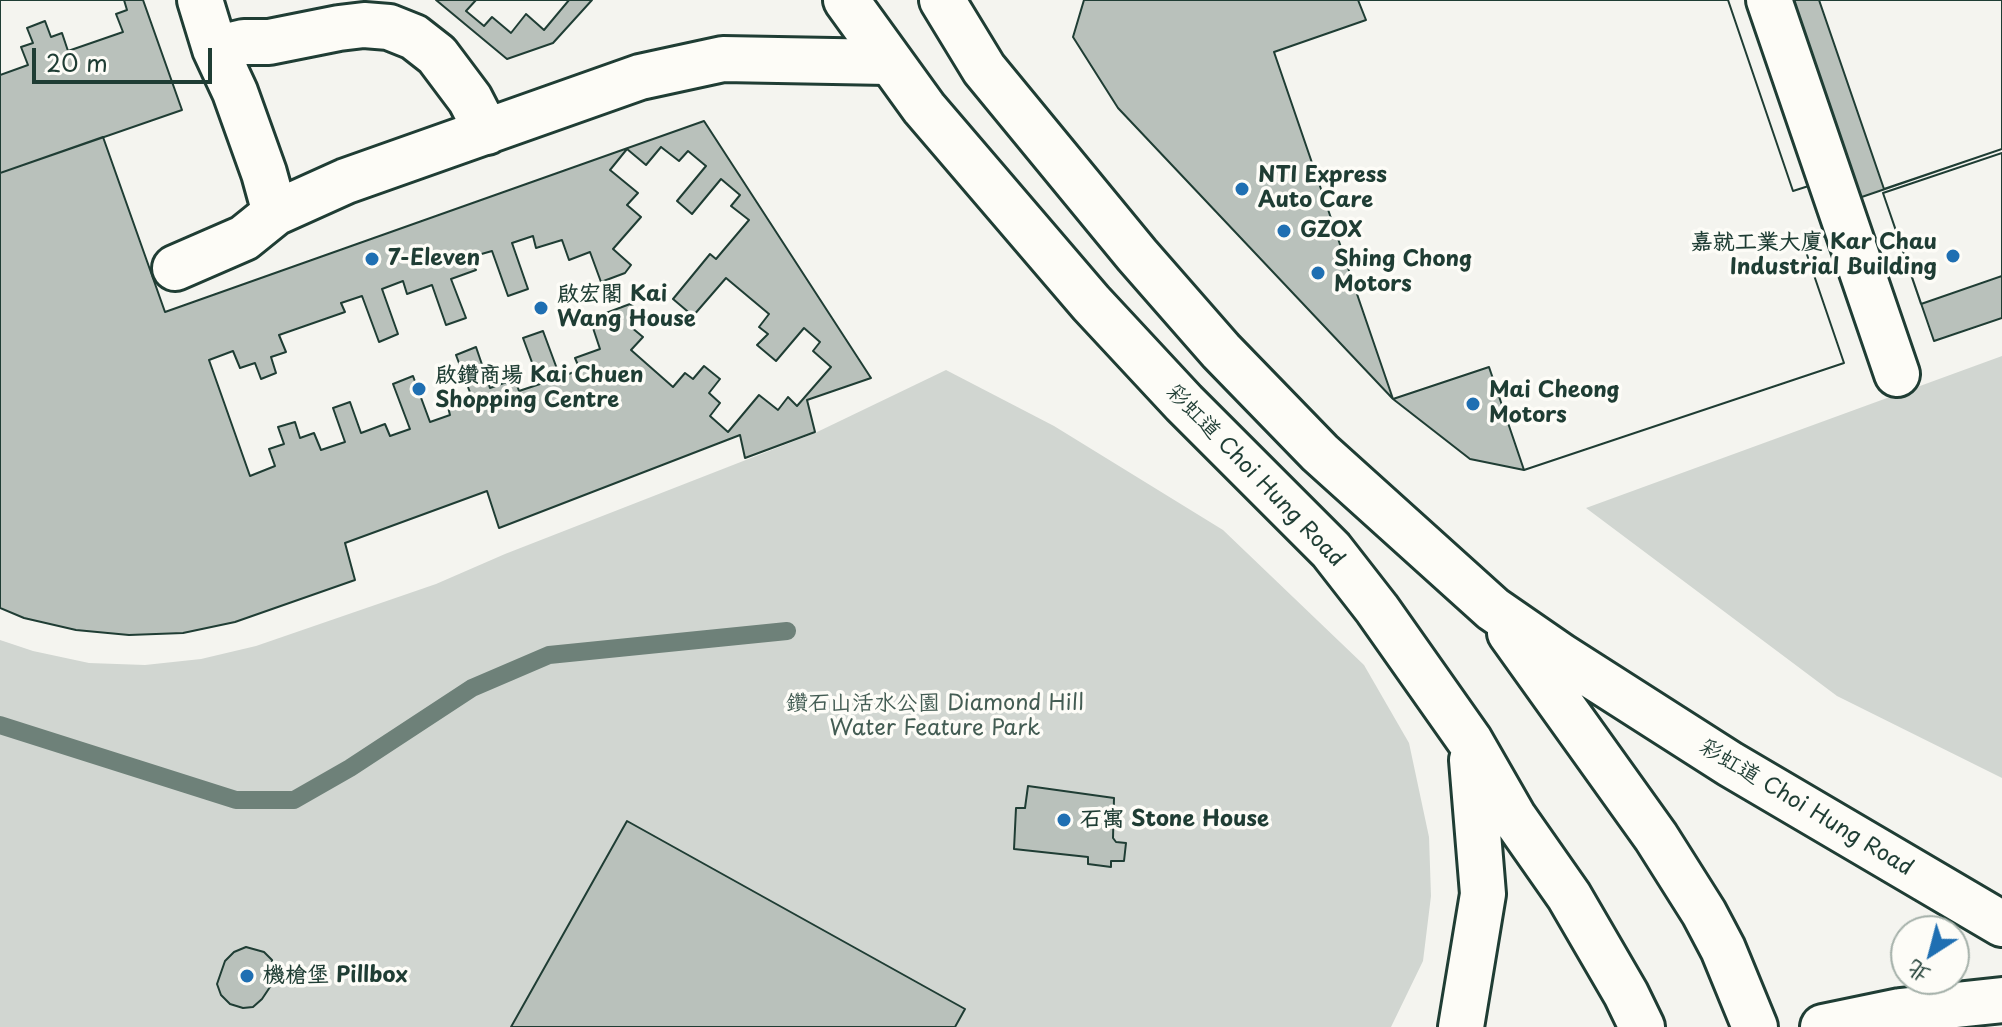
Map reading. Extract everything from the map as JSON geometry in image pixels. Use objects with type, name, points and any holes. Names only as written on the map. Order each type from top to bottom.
[{"type":"main road","points":[[200,0],[215,49],[235,92],[275,213]]},
{"type":"main road","name":"彩虹道 Choi Hung Road","points":[[846,0],[924,108],[1091,303],[1184,403],[1331,550],[1377,609],[1470,741],[1513,816],[1569,896],[1642,1027]]},
{"type":"main road","points":[[175,268],[244,238],[275,213],[387,164],[640,77],[723,59],[888,62],[886,0]]},
{"type":"main road","name":"彩虹道 Choi Hung Road","points":[[942,0],[984,69],[1137,255],[1221,351],[1320,453],[1493,609],[1730,764],[2002,924]]},
{"type":"main road","points":[[1769,0],[1897,374]]},
{"type":"main road","points":[[215,49],[339,28],[364,25],[389,27],[414,37],[437,55],[470,99],[487,132]]},
{"type":"main road","name":"彩虹道 Choi Hung Road","points":[[1493,609],[1656,837],[1704,913],[1723,949],[1755,1027]]},
{"type":"main road","points":[[1461,1027],[1483,894],[1479,818],[1470,741]]},
{"type":"main road","points":[[1823,1027],[1900,1011],[2002,1000]]},
{"type":"green space","points":[[2002,356],[2002,778],[1837,696],[1586,508]]},
{"type":"green space","name":"鑽石山活水公園 Diamond Hill Water Feature Park","points":[[946,370],[1054,426],[1223,530],[1364,665],[1409,743],[1429,837],[1431,896],[1423,961],[1391,1027],[0,1027],[0,640],[89,663],[145,665],[201,659],[256,646],[436,584],[815,433]]},
{"type":"building","points":[[0,0],[124,0],[127,10],[116,14],[123,32],[68,51],[62,33],[51,37],[45,21],[27,28],[33,43],[21,47],[28,65],[0,75]]},
{"type":"building","points":[[0,0],[143,0],[182,110],[0,173]]},
{"type":"building","points":[[436,0],[592,0],[553,43],[507,59]]},
{"type":"building","points":[[476,0],[569,0],[544,30],[526,14],[511,33],[492,17],[484,26],[466,11]]},
{"type":"building","points":[[1084,0],[1728,0],[1793,191],[1818,183],[1834,233],[1803,243],[1844,363],[1524,470],[1470,459],[1393,399],[1118,108],[1073,37]]},
{"type":"building","points":[[1358,0],[1728,0],[1793,191],[1818,183],[1834,233],[1803,243],[1844,363],[1524,470],[1489,367],[1393,399],[1274,52],[1366,20]]},
{"type":"building","points":[[1783,0],[2002,0],[2002,149],[1853,200]]},
{"type":"building","points":[[1819,0],[2002,0],[2002,149],[1884,189]]},
{"type":"building","name":"啟鑽商場 Kai Chuen Shopping Centre","points":[[704,121],[871,378],[807,400],[815,432],[745,458],[740,435],[499,528],[487,491],[345,543],[355,580],[235,622],[183,633],[129,635],[76,630],[24,618],[0,608],[0,173],[103,137],[165,312]]},
{"type":"building","name":"啟宏閣 Kai Wang House","points":[[661,147],[679,161],[688,151],[706,166],[677,201],[692,214],[721,179],[740,195],[731,206],[749,220],[716,259],[710,254],[673,299],[693,316],[726,278],[769,314],[759,327],[768,334],[757,345],[776,361],[804,328],[820,342],[813,351],[831,367],[797,406],[788,397],[778,410],[759,395],[728,432],[710,416],[720,403],[709,393],[720,379],[704,366],[693,379],[685,373],[673,387],[631,350],[643,337],[631,327],[643,315],[630,304],[590,319],[600,349],[575,358],[580,370],[560,377],[543,331],[523,338],[540,384],[519,391],[515,379],[490,388],[476,347],[456,355],[471,395],[447,403],[450,415],[430,422],[413,376],[393,384],[410,429],[390,436],[385,424],[361,433],[350,402],[333,408],[345,442],[321,450],[314,433],[300,438],[295,422],[278,427],[284,444],[269,449],[275,466],[250,476],[209,360],[233,351],[240,368],[255,363],[261,379],[276,373],[271,357],[286,352],[279,335],[345,312],[341,303],[362,296],[379,342],[398,334],[382,289],[403,281],[407,294],[432,285],[446,325],[466,318],[451,279],[476,270],[471,257],[492,251],[508,296],[528,289],[512,243],[533,236],[536,248],[562,240],[569,260],[590,252],[601,282],[625,273],[631,265],[613,249],[641,217],[627,205],[638,193],[610,170],[627,149],[646,165]]},
{"type":"building","name":"嘉就工業大廈 Kar Chau Industrial Building","points":[[2002,153],[2002,318],[1934,341],[1883,193]]},
{"type":"building","name":"嘉就工業大廈 Kar Chau Industrial Building","points":[[2002,153],[2002,276],[1921,304],[1883,193]]},
{"type":"building","name":"石寓 Stone House","points":[[1028,786],[1114,798],[1113,838],[1116,842],[1126,843],[1124,861],[1111,861],[1111,867],[1088,864],[1088,857],[1014,849],[1016,808],[1025,808]]},
{"type":"building","points":[[627,821],[965,1009],[955,1027],[511,1027]]},
{"type":"building","name":"機槍堡 Pillbox","points":[[246,947],[264,952],[272,960],[274,981],[253,1007],[243,1008],[230,1004],[221,995],[217,984],[225,961],[234,952]]},
{"type":"waterway","points":[[0,725],[236,800],[294,800],[350,768],[472,688],[549,655],[787,631]]},
{"type":"place","name":"NTI Express Auto Care","points":[[1242,189]]},
{"type":"place","name":"GZOX","points":[[1284,231]]},
{"type":"place","name":"嘉就工業大廈 Kar Chau Industrial Building","points":[[1953,256]]},
{"type":"place","name":"7-Eleven","points":[[372,259]]},
{"type":"place","name":"Shing Chong Motors","points":[[1318,273]]},
{"type":"place","name":"啟宏閣 Kai Wang House","points":[[541,308]]},
{"type":"place","name":"啟鑽商場 Kai Chuen Shopping Centre","points":[[419,389]]},
{"type":"place","name":"Mai Cheong Motors","points":[[1473,404]]},
{"type":"place","name":"石寓 Stone House","points":[[1064,820]]},
{"type":"place","name":"機槍堡 Pillbox","points":[[247,976]]}]
